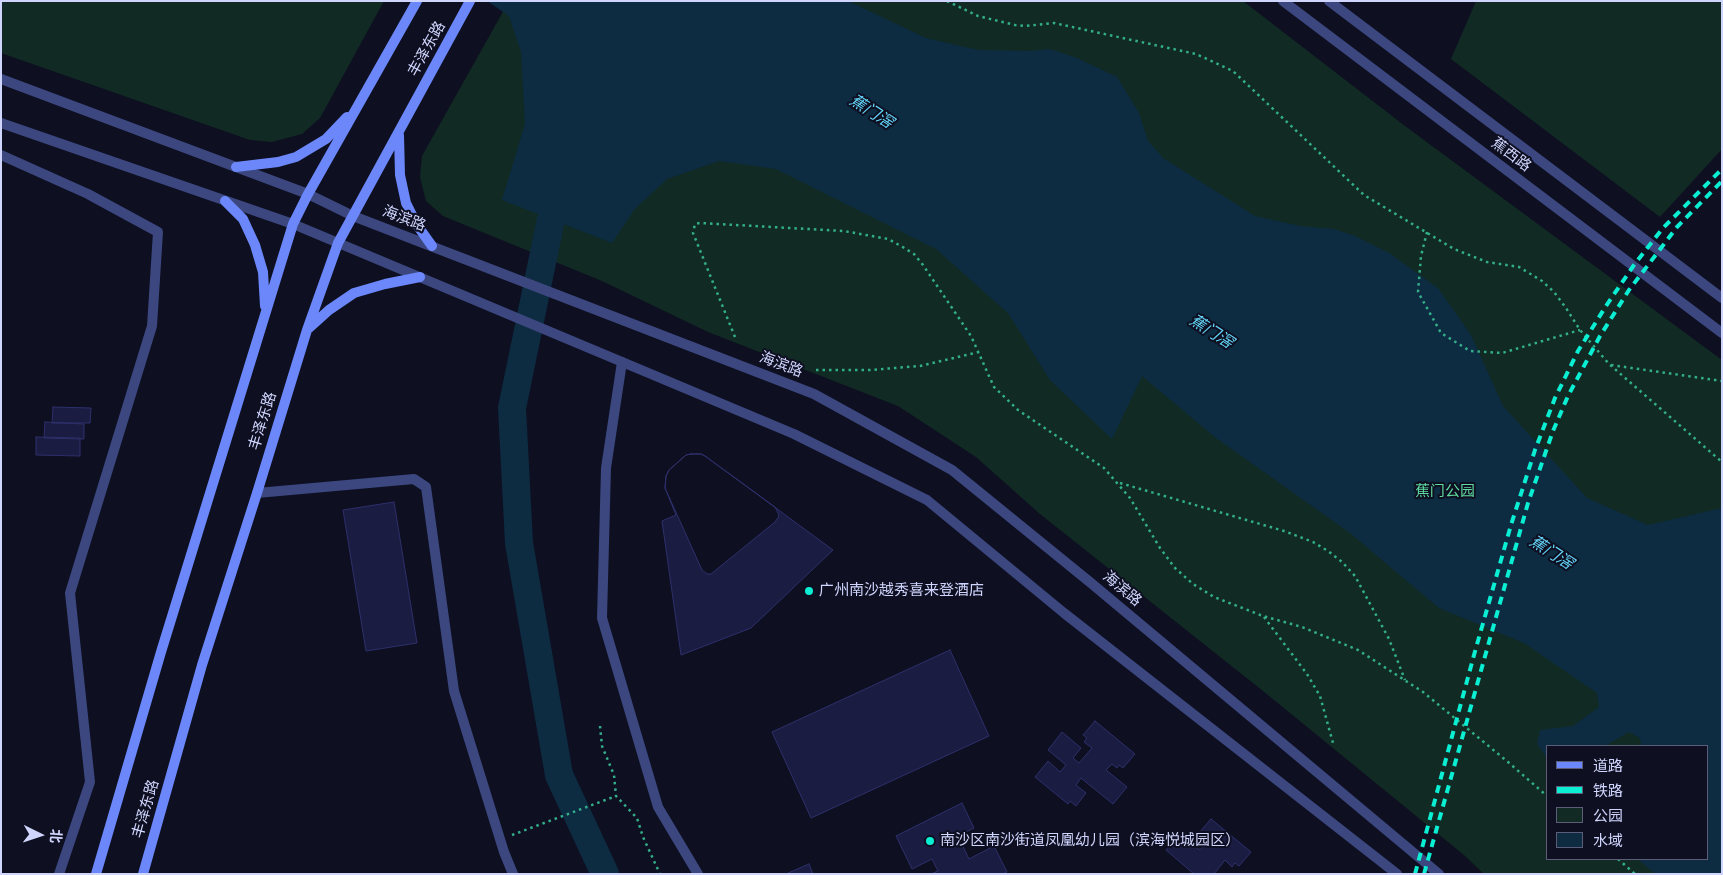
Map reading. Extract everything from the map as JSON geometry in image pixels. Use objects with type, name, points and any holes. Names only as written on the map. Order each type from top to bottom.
[{"type":"main road","name":"丰泽东路","points":[[96,874],[161,652],[293,224],[417,1]]},
{"type":"main road","name":"丰泽东路","points":[[143,874],[202,665],[307,330],[338,243],[470,1]]},
{"type":"main road","points":[[236,167],[278,162],[296,157],[326,139],[356,108]]},
{"type":"main road","points":[[398,133],[400,175],[406,203],[417,225],[432,246]]},
{"type":"main road","points":[[226,201],[243,219],[255,245],[263,272],[265,315]]},
{"type":"main road","points":[[307,330],[329,310],[354,293],[420,277]]},
{"type":"street","name":"蕉西路","points":[[1283,1],[1722,333]]},
{"type":"street","name":"蕉西路","points":[[1329,1],[1722,298]]},
{"type":"street","name":"海滨路","points":[[1,79],[308,194],[353,216],[814,394],[952,470],[1098,589],[1439,874]]},
{"type":"street","points":[[1,123],[293,224],[794,434],[927,500],[1064,613],[1397,874]]},
{"type":"street","points":[[1,155],[88,194],[158,232],[152,326],[70,592],[90,782],[59,874]]},
{"type":"street","points":[[622,362],[606,468],[602,618],[658,807],[698,874]]},
{"type":"street","points":[[257,493],[414,479],[426,487],[454,691],[500,839],[513,874]]},
{"type":"path","points":[[947,1],[978,16],[1015,25],[1025,26],[1054,23],[1077,27],[1196,54],[1224,66],[1241,78],[1364,195],[1454,249],[1487,262],[1519,267],[1554,292],[1580,330],[1609,364],[1722,462]]},
{"type":"path","points":[[735,337],[693,233],[695,224],[844,231],[888,239],[914,254],[923,265],[971,336],[994,387],[1018,410],[1104,468],[1130,498],[1160,548],[1175,568],[1193,584],[1214,597],[1263,616],[1302,627],[1358,650],[1430,698],[1546,795]]},
{"type":"path","points":[[1427,232],[1421,256],[1418,292],[1441,333],[1470,351],[1502,353],[1580,330]]},
{"type":"path","points":[[816,370],[870,370],[920,366],[979,352]]},
{"type":"path","points":[[1609,364],[1722,381]]},
{"type":"path","points":[[1118,483],[1284,531],[1313,542],[1328,552],[1342,562],[1355,576],[1389,639],[1405,681]]},
{"type":"path","points":[[1263,616],[1307,674],[1320,696],[1333,743]]},
{"type":"path","points":[[600,726],[602,746],[614,775],[616,796],[637,818],[642,837],[660,874]]},
{"type":"path","points":[[500,839],[616,796]]},
{"type":"path","points":[[1619,860],[1635,874]]},
{"type":"green space","points":[[1,1],[384,1],[320,118],[302,134],[272,142],[250,140],[1,53]]},
{"type":"green space","name":"蕉门公园","points":[[509,1],[1243,1],[1405,126],[1722,360],[1722,874],[1484,874],[1464,855],[1263,691],[1040,514],[976,457],[898,406],[708,332],[602,281],[443,216],[426,201],[420,177],[422,156]]},
{"type":"green space","points":[[1476,1],[1722,1],[1722,149],[1660,217],[1451,59]]},
{"type":"water","name":"蕉门滘","points":[[487,1],[848,1],[926,38],[978,50],[1030,51],[1050,49],[1077,58],[1117,77],[1139,113],[1148,141],[1163,158],[1255,216],[1300,226],[1334,229],[1355,236],[1389,253],[1438,288],[1471,335],[1503,406],[1587,498],[1648,525],[1722,508],[1722,874],[1656,874],[1638,860],[1708,860],[1708,745],[1641,745],[1640,738],[1629,732],[1607,745],[1546,745],[1546,757],[1537,744],[1540,730],[1573,726],[1599,707],[1597,693],[1524,643],[1439,608],[1350,533],[1216,438],[1142,376],[1112,439],[1050,380],[1008,313],[936,249],[776,169],[719,161],[667,179],[634,210],[612,243],[502,200],[525,124],[521,52],[509,16]]},
{"type":"building","points":[[53,407],[91,408],[90,423],[52,423]]},
{"type":"building","points":[[45,422],[84,424],[84,439],[44,438]]},
{"type":"building","points":[[36,437],[80,438],[80,456],[36,455]]},
{"type":"building","points":[[686,455],[705,456],[775,507],[779,516],[775,522],[711,574],[707,574],[702,570],[665,488],[666,476],[669,470]]},
{"type":"building","points":[[686,455],[705,456],[833,550],[751,628],[681,655],[662,521],[676,515],[665,488],[666,476],[669,470]]},
{"type":"building","points":[[394,502],[417,643],[366,651],[343,510]]},
{"type":"building","points":[[950,650],[989,736],[811,818],[772,732]]},
{"type":"building","points":[[1095,721],[1135,754],[1123,768],[1119,765],[1117,768],[1112,764],[1106,770],[1127,787],[1113,804],[1081,778],[1076,785],[1086,793],[1076,806],[1070,801],[1068,804],[1035,777],[1048,761],[1060,772],[1066,765],[1048,750],[1062,732],[1081,748],[1073,758],[1079,763],[1092,748],[1084,742],[1087,738],[1083,735]]},
{"type":"building","name":"南沙区南沙街道凤凰幼儿园（滨海悦城园区）","points":[[962,803],[974,828],[958,836],[969,859],[994,846],[1007,872],[1002,874],[931,874],[938,871],[932,859],[912,869],[896,836]]},
{"type":"building","points":[[1211,819],[1251,852],[1239,866],[1235,863],[1232,867],[1225,860],[1214,874],[1194,874],[1166,850],[1179,833],[1200,850],[1205,844],[1200,840],[1203,836],[1199,833]]},
{"type":"building","points":[[809,864],[813,874],[788,874],[788,873]]},
{"type":"waterway","points":[[551,219],[512,408],[519,543],[559,775],[605,874]]},
{"type":"railway","points":[[1415,874],[1511,525],[1535,450],[1555,398],[1578,351],[1634,265],[1663,228],[1722,169]]},
{"type":"railway","points":[[1424,874],[1528,503],[1553,431],[1568,396],[1600,336],[1629,290],[1677,227],[1722,181]]},
{"type":"place","name":"广州南沙越秀喜来登酒店","points":[[809,591]]},
{"type":"place","name":"南沙区南沙街道凤凰幼儿园（滨海悦城园区）","points":[[930,841]]}]
